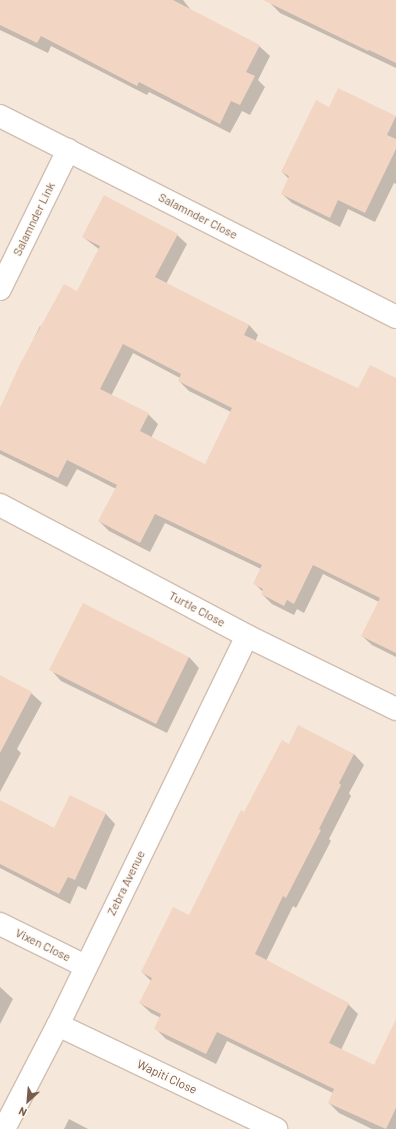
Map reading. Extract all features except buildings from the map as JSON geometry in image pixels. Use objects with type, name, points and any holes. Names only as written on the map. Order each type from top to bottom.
[{"type":"street","name":"Salamnder Close","points":[[0,116],[396,317]]},
{"type":"street","name":"Salamnder Link","points":[[0,288],[68,150]]},
{"type":"street","name":"Turtle Close","points":[[0,505],[248,636],[396,709]]},
{"type":"street","name":"Zebra Avenue","points":[[4,1129],[58,1025],[85,966],[248,636]]},
{"type":"street","name":"Vixen Close","points":[[0,924],[85,966]]},
{"type":"street","name":"Wapiti Close","points":[[58,1025],[276,1129]]},
{"type":"shaded area","points":[[0,0],[396,0],[396,1129],[0,1129]]}]
